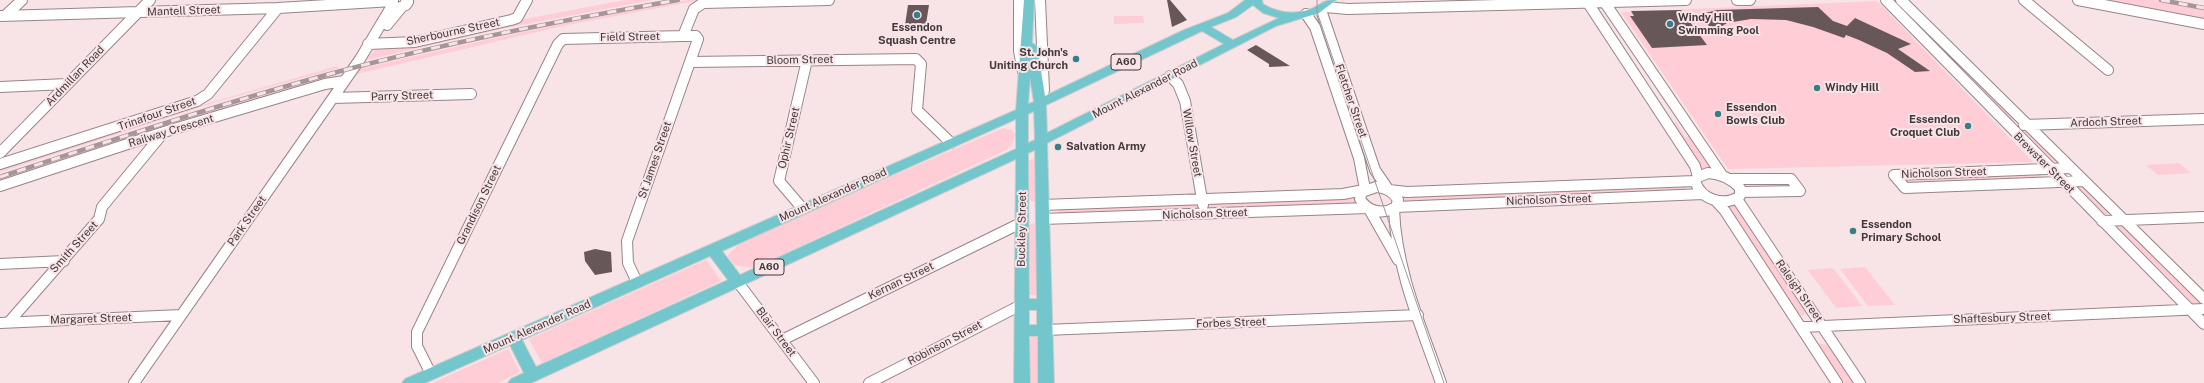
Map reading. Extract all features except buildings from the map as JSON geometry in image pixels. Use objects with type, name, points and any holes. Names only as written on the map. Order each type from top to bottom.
[{"type":"main road","name":"Buckley Street","points":[[1022,383],[1022,112],[1023,74],[1029,0]]},
{"type":"main road","name":"Mount Alexander Road","points":[[410,383],[1040,104],[1202,26],[1232,15],[1252,0]]},
{"type":"main road","name":"A60","points":[[1257,0],[1258,5],[1267,10],[1294,16],[1306,14],[1325,6]]},
{"type":"main road","name":"Mount Alexander Road","points":[[516,383],[1022,151],[1276,22],[1294,16]]},
{"type":"main road","name":"Buckley Street","points":[[1028,22],[1037,96],[1040,104],[1046,383]]},
{"type":"main road","points":[[1202,26],[1232,44]]},
{"type":"main road","points":[[1022,205],[1042,205]]},
{"type":"main road","points":[[1021,223],[1026,220],[1042,219]]},
{"type":"main road","points":[[713,249],[737,281]]},
{"type":"main road","points":[[1021,305],[1045,304]]},
{"type":"main road","points":[[1022,331],[1045,330]]},
{"type":"main road","points":[[513,337],[534,375]]},
{"type":"street","points":[[4,15],[22,0]]},
{"type":"street","name":"Ardmillan Road","points":[[0,152],[150,0]]},
{"type":"street","name":"Park Street","points":[[134,383],[344,81],[371,44],[401,8],[407,4],[406,0]]},
{"type":"street","name":"Sherbourne Street","points":[[371,44],[415,42],[511,20],[517,18],[527,0]]},
{"type":"street","points":[[683,36],[694,10],[699,4],[829,0]]},
{"type":"street","name":"Buckley Street","points":[[1019,0],[1019,51],[1023,74]]},
{"type":"street","name":"Buckley Street","points":[[1040,0],[1044,90],[1040,104]]},
{"type":"street","points":[[1325,6],[1342,9],[1686,0]]},
{"type":"street","points":[[1737,0],[1750,0]]},
{"type":"street","name":"Brewster Street","points":[[1886,0],[1896,13],[2204,324]]},
{"type":"street","name":"Brewster Street","points":[[1901,0],[2204,299]]},
{"type":"street","points":[[2024,0],[2048,18],[2108,70]]},
{"type":"street","points":[[2031,0],[2048,18]]},
{"type":"street","points":[[2078,0],[2204,24]]},
{"type":"street","points":[[2089,0],[2124,9]]},
{"type":"street","points":[[1587,2],[1695,166],[1698,190],[1715,200],[1728,201],[1739,196],[1800,191],[1791,179],[1727,177],[1604,1]]},
{"type":"street","name":"Mantell Street","points":[[4,15],[12,17],[393,3],[401,8]]},
{"type":"street","name":"Park Street","points":[[371,44],[393,3]]},
{"type":"street","name":"Fletcher Street","points":[[1325,6],[1374,168],[1388,190]]},
{"type":"street","name":"Trinafour Street","points":[[0,164],[197,101],[208,94],[278,8]]},
{"type":"street","name":"Fletcher Street","points":[[1306,14],[1315,27],[1359,158],[1364,190]]},
{"type":"street","name":"Field Street","points":[[564,39],[683,36],[697,37]]},
{"type":"street","name":"St James Street","points":[[637,282],[626,261],[627,241],[690,62],[697,37]]},
{"type":"street","name":"Grandison Street","points":[[431,374],[417,346],[416,332],[558,44],[564,39]]},
{"type":"street","name":"Bloom Street","points":[[690,62],[911,58],[921,62],[917,110],[952,143]]},
{"type":"street","name":"Ophir Street","points":[[803,209],[779,180],[807,60]]},
{"type":"street","name":"Willow Street","points":[[1170,76],[1178,84],[1185,101],[1205,213]]},
{"type":"street","name":"Railway Crescent","points":[[0,186],[164,132],[324,84],[344,81]]},
{"type":"street","points":[[0,87],[67,84]]},
{"type":"street","name":"Parry Street","points":[[333,98],[471,94]]},
{"type":"street","name":"Ardoch Street","points":[[2008,126],[2204,119]]},
{"type":"street","name":"Smith Street","points":[[3,324],[64,261],[99,219],[102,207],[164,132]]},
{"type":"street","name":"Nicholson Street","points":[[2071,168],[1894,174],[1905,188],[2084,181]]},
{"type":"street","name":"Nicholson Street","points":[[1388,190],[1404,192],[1696,179],[1708,173],[1727,177]]},
{"type":"street","name":"Raleigh Street","points":[[1727,177],[1740,188],[1739,196],[1860,383]]},
{"type":"street","points":[[1403,271],[1369,208],[1360,199],[1364,190],[1376,187],[1388,190],[1397,198],[1395,208],[1395,227],[1403,271],[1441,383]]},
{"type":"street","name":"Nicholson Street","points":[[1042,205],[1346,194],[1364,190]]},
{"type":"street","name":"Nicholson Street","points":[[1395,208],[1703,194]]},
{"type":"street","name":"Raleigh Street","points":[[1715,200],[1725,211],[1837,383]]},
{"type":"street","points":[[1369,208],[1383,212],[1395,208]]},
{"type":"street","name":"Nicholson Street","points":[[1042,219],[1369,208]]},
{"type":"street","points":[[2102,221],[2114,222],[2124,220],[2204,217]]},
{"type":"street","name":"Kernan Street","points":[[782,340],[1021,223]]},
{"type":"street","points":[[0,264],[64,261]]},
{"type":"street","name":"Blair Street","points":[[737,281],[814,383]]},
{"type":"street","name":"Robinson Street","points":[[869,383],[1021,305]]},
{"type":"street","name":"Shaftesbury Street","points":[[1801,327],[2204,309]]},
{"type":"street","name":"Margaret Street","points":[[3,324],[181,315]]},
{"type":"street","name":"Forbes Street","points":[[1045,330],[1418,315]]},
{"type":"shaded area","points":[[625,0],[652,0],[501,29],[366,60],[377,47]]},
{"type":"shaded area","points":[[688,0],[701,0],[567,25],[357,74],[360,69],[483,41],[565,23]]},
{"type":"shaded area","points":[[2094,0],[2155,0],[2204,10],[2204,22]]},
{"type":"shaded area","name":"Windy Hill","points":[[1877,1],[2033,162],[1728,169],[1621,12]]},
{"type":"shaded area","points":[[1900,11],[1908,11],[2017,120],[2009,121]]},
{"type":"shaded area","points":[[1114,16],[1143,16],[1144,23],[1114,24]]},
{"type":"shaded area","points":[[338,66],[338,68],[216,102],[0,172],[0,169],[212,102]]},
{"type":"shaded area","points":[[337,74],[333,80],[0,182],[0,179],[180,120]]},
{"type":"shaded area","points":[[1676,122],[1686,138],[1690,134],[1712,168],[1704,170],[1699,168],[1672,125]]},
{"type":"shaded area","points":[[1003,128],[1012,130],[1015,135],[1012,144],[1006,150],[753,268],[734,265],[727,256],[741,242]]},
{"type":"shaded area","points":[[2020,131],[2028,132],[2062,163],[2055,166]]},
{"type":"shaded area","points":[[1035,158],[1037,199],[1033,202],[1029,199],[1028,161]]},
{"type":"shaded area","points":[[2179,163],[2191,173],[2158,175],[2146,165]]},
{"type":"shaded area","points":[[2038,173],[2044,178],[1906,183],[1904,178]]},
{"type":"shaded area","points":[[1684,185],[1689,193],[1555,195],[1553,193],[1553,191]]},
{"type":"shaded area","points":[[2076,187],[2085,187],[2112,216],[2103,215]]},
{"type":"shaded area","points":[[1534,191],[1537,194],[1536,198],[1404,202],[1401,196]]},
{"type":"shaded area","points":[[1351,196],[1356,199],[1356,203],[1216,210],[1208,208],[1207,205],[1211,202]]},
{"type":"shaded area","points":[[1190,204],[1197,205],[1199,208],[1194,210],[1059,217],[1058,210]]},
{"type":"shaded area","points":[[1732,205],[1737,207],[1809,313],[1802,316],[1795,312],[1728,209],[1728,206]]},
{"type":"shaded area","points":[[1034,223],[1036,224],[1039,291],[1035,295],[1028,295],[1027,226]]},
{"type":"shaded area","points":[[2114,225],[2124,226],[2201,304],[2191,304]]},
{"type":"shaded area","points":[[706,260],[721,281],[542,363],[529,339]]},
{"type":"shaded area","points":[[1865,267],[1895,305],[1868,306],[1840,269]]},
{"type":"shaded area","points":[[1833,268],[1862,306],[1836,308],[1808,270]]},
{"type":"shaded area","points":[[1031,337],[1040,339],[1041,383],[1027,383],[1027,340]]},
{"type":"shaded area","points":[[1820,343],[1833,347],[1857,383],[1842,383],[1818,346]]},
{"type":"shaded area","points":[[508,349],[520,372],[498,383],[432,383]]},
{"type":"tram line","points":[[1317,0],[1317,12],[1444,383]]},
{"type":"railway","points":[[0,177],[210,109],[379,61],[506,32],[678,0]]},
{"type":"railway","points":[[2161,0],[2204,8]]},
{"type":"place","name":"Essendon Squash Centre","points":[[917,15]]},
{"type":"place","name":"Windy Hill Swimming Pool","points":[[1670,24]]},
{"type":"place","name":"St. John's Uniting Church","points":[[1076,59]]},
{"type":"place","name":"Windy Hill","points":[[1817,88]]},
{"type":"place","name":"Essendon Bowls Club","points":[[1718,114]]},
{"type":"place","name":"Essendon Croquet Club","points":[[1968,126]]},
{"type":"place","name":"Salvation Army","points":[[1058,147]]},
{"type":"place","name":"Essendon Primary School","points":[[1853,231]]}]
